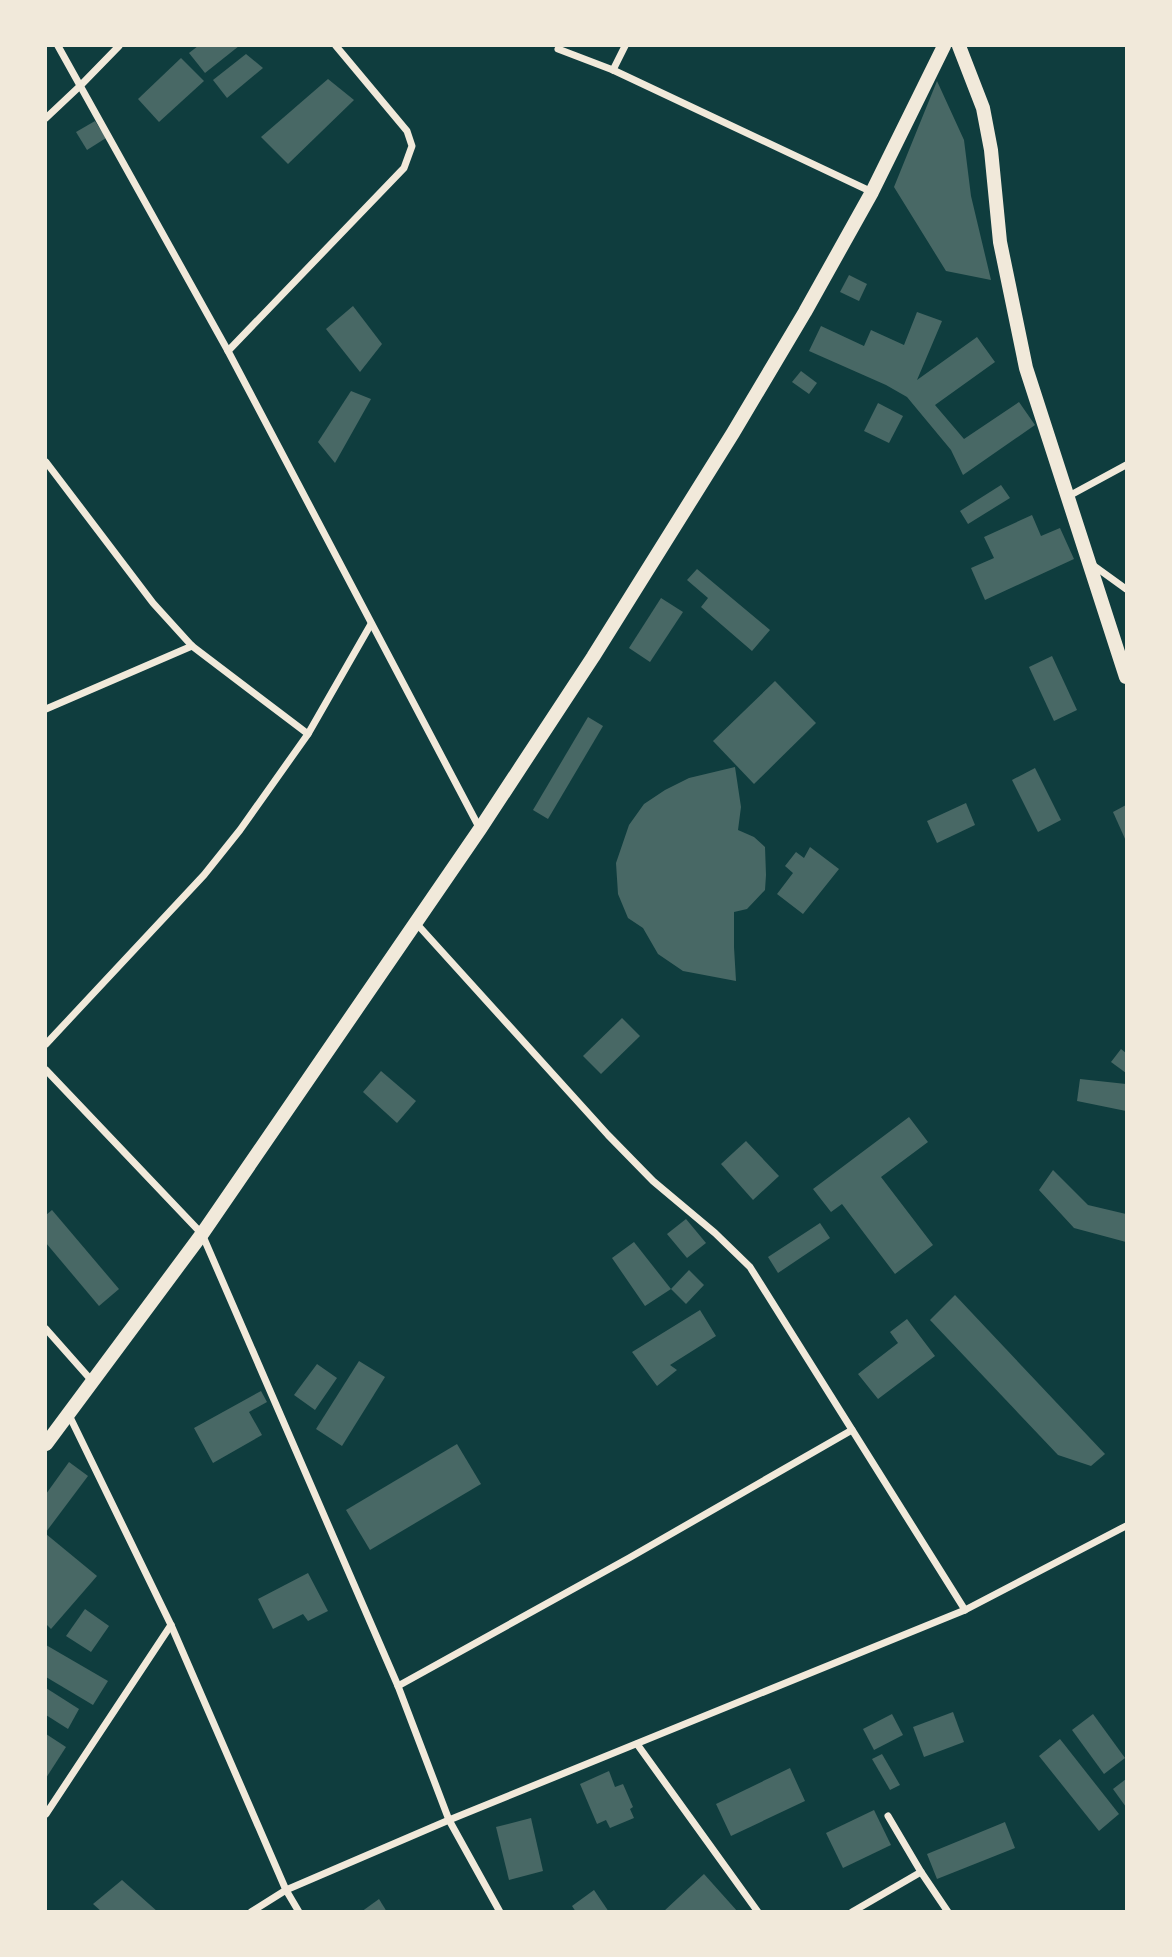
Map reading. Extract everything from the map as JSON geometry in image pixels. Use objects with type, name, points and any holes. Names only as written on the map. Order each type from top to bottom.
[{"type":"main road","points":[[46,1444],[202,1234],[480,829],[593,657],[806,312],[872,192],[944,46]]},
{"type":"main road","points":[[959,46],[983,108],[991,150],[1000,242],[1026,368],[1126,677]]},
{"type":"street","points":[[58,46],[228,351],[480,829]]},
{"type":"street","points":[[46,118],[119,46]]},
{"type":"street","points":[[228,351],[404,168],[412,146],[407,131],[336,46]]},
{"type":"street","points":[[613,71],[625,46]]},
{"type":"street","points":[[558,49],[613,71],[872,192]]},
{"type":"street","points":[[46,463],[153,603],[192,646],[308,734]]},
{"type":"street","points":[[1067,497],[1126,465]]},
{"type":"street","points":[[1088,561],[1126,589]]},
{"type":"street","points":[[46,1044],[204,875],[240,830],[308,734],[371,624]]},
{"type":"street","points":[[46,709],[192,646]]},
{"type":"street","points":[[416,923],[608,1135],[653,1181],[715,1233],[750,1267],[965,1610]]},
{"type":"street","points":[[46,1070],[202,1234],[398,1686],[449,1820],[500,1912]]},
{"type":"street","points":[[46,1329],[92,1381]]},
{"type":"street","points":[[68,1414],[171,1625],[286,1890],[299,1912]]},
{"type":"street","points":[[398,1686],[852,1430]]},
{"type":"street","points":[[251,1912],[286,1890],[449,1820],[965,1610],[1126,1526]]},
{"type":"street","points":[[46,1814],[171,1625]]},
{"type":"street","points":[[637,1744],[758,1912]]},
{"type":"street","points":[[888,1816],[948,1912]]},
{"type":"street","points":[[852,1912],[921,1872]]},
{"type":"building","points":[[198,46],[239,46],[205,73],[189,53]]},
{"type":"building","points":[[246,54],[263,68],[227,98],[213,80]]},
{"type":"building","points":[[181,58],[204,81],[159,122],[138,99]]},
{"type":"building","points":[[328,79],[354,100],[288,164],[261,137]]},
{"type":"building","points":[[937,81],[964,140],[971,196],[991,280],[946,271],[894,187]]},
{"type":"building","points":[[95,121],[106,138],[87,150],[76,132]]},
{"type":"building","points":[[849,275],[867,284],[859,301],[840,292]]},
{"type":"building","points":[[353,306],[382,344],[360,372],[326,329]]},
{"type":"building","points":[[917,312],[942,321],[917,380],[977,337],[995,362],[935,405],[964,439],[1019,402],[1035,425],[963,475],[951,450],[907,397],[809,351],[821,326],[864,346],[871,330],[904,345]]},
{"type":"building","points":[[801,371],[817,383],[809,394],[792,382]]},
{"type":"building","points":[[351,391],[371,399],[335,463],[318,442]]},
{"type":"building","points":[[878,403],[903,416],[889,443],[864,431]]},
{"type":"building","points":[[1001,485],[1010,498],[968,524],[960,511]]},
{"type":"building","points":[[1032,515],[1041,536],[1060,528],[1074,559],[985,600],[971,568],[994,558],[984,537]]},
{"type":"building","points":[[697,569],[770,630],[752,651],[701,607],[708,598],[687,580]]},
{"type":"building","points":[[661,598],[683,612],[650,662],[629,648]]},
{"type":"building","points":[[1052,656],[1077,710],[1054,721],[1029,667]]},
{"type":"building","points":[[775,681],[816,723],[754,784],[713,741]]},
{"type":"building","points":[[588,717],[603,726],[548,819],[533,810]]},
{"type":"building","points":[[735,767],[741,807],[738,830],[754,837],[765,847],[766,875],[765,890],[747,909],[734,912],[736,981],[683,971],[658,954],[643,928],[628,918],[618,894],[616,863],[629,825],[644,804],[689,778]]},
{"type":"building","points":[[1035,768],[1061,820],[1038,832],[1012,780]]},
{"type":"building","points":[[966,803],[975,825],[937,843],[927,821]]},
{"type":"building","points":[[1126,805],[1126,841],[1113,812]]},
{"type":"building","points":[[810,847],[839,869],[803,914],[777,894],[793,873],[785,866],[796,852],[804,858]]},
{"type":"building","points":[[622,1018],[640,1036],[601,1074],[583,1056]]},
{"type":"building","points":[[1121,1049],[1126,1053],[1126,1073],[1111,1062]]},
{"type":"building","points":[[381,1071],[416,1101],[397,1123],[363,1092]]},
{"type":"building","points":[[1080,1079],[1126,1084],[1126,1111],[1077,1101]]},
{"type":"building","points":[[909,1117],[928,1142],[881,1177],[933,1245],[895,1274],[842,1204],[831,1212],[813,1189]]},
{"type":"building","points":[[746,1141],[779,1176],[753,1200],[721,1164]]},
{"type":"building","points":[[1053,1170],[1088,1205],[1126,1214],[1126,1242],[1074,1228],[1039,1190]]},
{"type":"building","points":[[52,1210],[119,1289],[99,1306],[46,1243],[46,1215]]},
{"type":"building","points":[[686,1219],[706,1243],[687,1258],[667,1234]]},
{"type":"building","points":[[820,1223],[830,1238],[778,1273],[768,1257]]},
{"type":"building","points":[[634,1242],[671,1289],[645,1306],[612,1258]]},
{"type":"building","points":[[689,1270],[704,1285],[686,1304],[671,1289]]},
{"type":"building","points":[[955,1295],[1105,1454],[1091,1466],[1058,1455],[930,1320]]},
{"type":"building","points":[[700,1310],[716,1336],[670,1365],[677,1370],[657,1386],[632,1352]]},
{"type":"building","points":[[907,1319],[935,1356],[878,1399],[858,1374],[898,1343],[890,1332]]},
{"type":"building","points":[[359,1361],[385,1377],[342,1446],[316,1429]]},
{"type":"building","points":[[317,1364],[337,1378],[315,1410],[294,1395]]},
{"type":"building","points":[[261,1391],[267,1402],[249,1412],[262,1435],[213,1463],[194,1428]]},
{"type":"building","points":[[457,1444],[481,1484],[370,1550],[346,1510]]},
{"type":"building","points":[[69,1462],[88,1476],[46,1532],[46,1494]]},
{"type":"building","points":[[46,1534],[97,1576],[51,1629],[46,1624]]},
{"type":"building","points":[[308,1573],[328,1611],[308,1621],[303,1614],[273,1629],[258,1599]]},
{"type":"building","points":[[85,1609],[109,1626],[91,1652],[66,1636]]},
{"type":"building","points":[[46,1645],[108,1681],[93,1705],[46,1677]]},
{"type":"building","points":[[46,1688],[79,1709],[68,1729],[46,1715]]},
{"type":"building","points":[[953,1712],[964,1742],[924,1757],[913,1727]]},
{"type":"building","points":[[892,1714],[903,1735],[874,1750],[863,1729]]},
{"type":"building","points":[[1093,1714],[1125,1758],[1104,1774],[1072,1730]]},
{"type":"building","points":[[46,1734],[66,1747],[46,1778]]},
{"type":"building","points":[[1060,1739],[1119,1814],[1099,1831],[1039,1756]]},
{"type":"building","points":[[882,1754],[900,1785],[890,1790],[872,1759]]},
{"type":"building","points":[[790,1768],[805,1801],[731,1836],[716,1804]]},
{"type":"building","points":[[609,1771],[615,1787],[623,1784],[633,1807],[630,1809],[634,1818],[610,1828],[606,1820],[597,1824],[580,1784]]},
{"type":"building","points":[[1126,1779],[1126,1807],[1113,1789]]},
{"type":"building","points":[[874,1810],[891,1845],[843,1868],[826,1833]]},
{"type":"building","points":[[531,1818],[543,1871],[509,1880],[496,1827]]},
{"type":"building","points":[[1005,1822],[1015,1848],[937,1879],[927,1854]]},
{"type":"building","points":[[704,1874],[738,1912],[663,1912],[678,1898]]},
{"type":"building","points":[[122,1880],[158,1912],[102,1912],[93,1904]]},
{"type":"building","points":[[594,1890],[609,1912],[576,1912],[572,1906]]},
{"type":"building","points":[[379,1899],[387,1912],[361,1912]]}]
